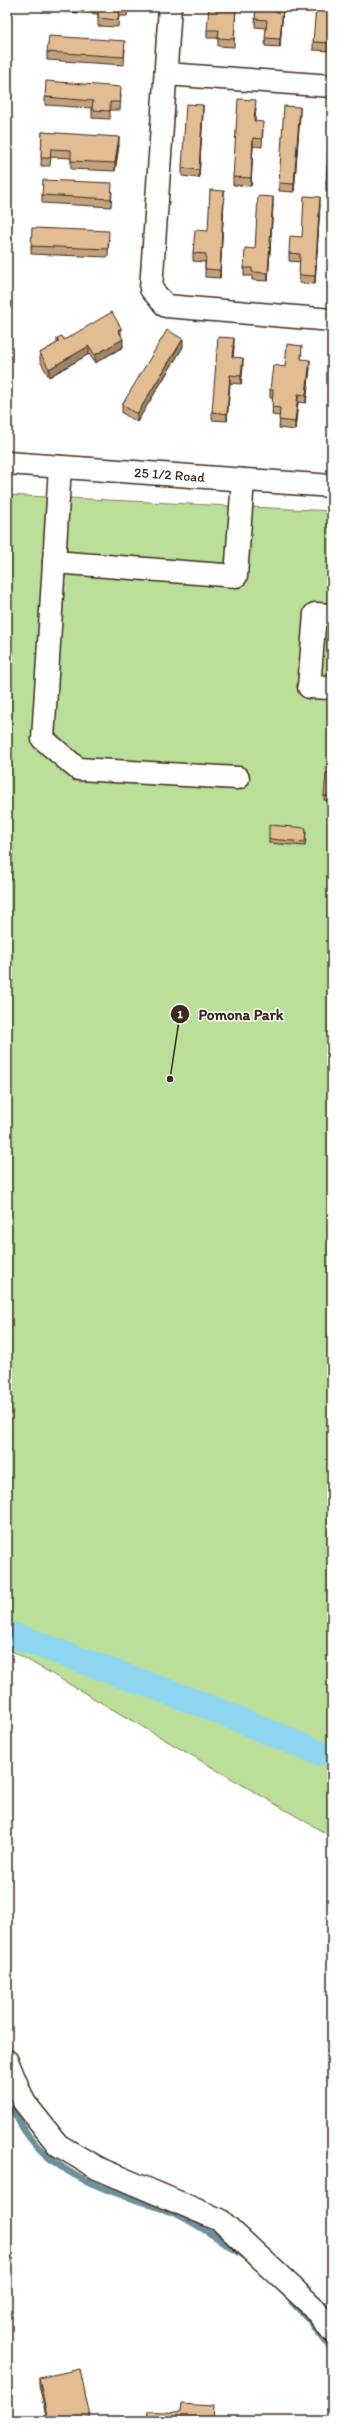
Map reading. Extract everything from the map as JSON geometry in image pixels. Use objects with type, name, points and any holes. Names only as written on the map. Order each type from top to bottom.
[{"type":"street","points":[[170,7],[151,289],[166,306],[332,320]]},
{"type":"street","points":[[166,74],[332,86]]},
{"type":"street","name":"25 1/2 Road","points":[[7,463],[332,486]]},
{"type":"street","points":[[60,467],[43,740],[78,769],[238,778]]},
{"type":"street","points":[[54,562],[236,576],[244,480]]},
{"type":"street","points":[[332,615],[315,614],[310,687],[332,688]]},
{"type":"street","points":[[7,2061],[24,2102],[58,2145],[97,2168],[220,2220],[312,2306],[332,2331]]},
{"type":"green space","points":[[7,495],[332,511],[332,1837],[7,1648]]},
{"type":"building","points":[[99,7],[127,8],[119,8],[118,20],[98,18]]},
{"type":"building","points":[[209,7],[236,7],[234,39],[218,38],[219,30],[207,30]]},
{"type":"building","points":[[256,7],[283,7],[280,39],[265,38],[267,20],[255,19]]},
{"type":"building","points":[[316,7],[332,7],[331,43],[313,42]]},
{"type":"building","points":[[49,36],[125,41],[124,57],[47,52]]},
{"type":"building","points":[[46,81],[121,87],[120,102],[110,102],[110,111],[92,110],[93,101],[45,97]]},
{"type":"building","points":[[238,99],[256,100],[254,121],[263,122],[262,139],[253,138],[251,178],[233,177]]},
{"type":"building","points":[[332,103],[332,185],[326,184]]},
{"type":"building","points":[[186,104],[203,105],[199,170],[182,168]]},
{"type":"building","points":[[284,106],[300,107],[294,184],[279,183]]},
{"type":"building","points":[[42,132],[119,137],[115,163],[71,161],[71,150],[51,149],[50,158],[41,158]]},
{"type":"building","points":[[43,180],[112,183],[111,199],[42,195]]},
{"type":"building","points":[[210,190],[224,191],[220,270],[205,269],[206,254],[193,253],[195,230],[208,231]]},
{"type":"building","points":[[258,196],[273,197],[268,273],[252,272],[252,268],[244,268],[245,248],[255,249]]},
{"type":"building","points":[[304,196],[320,197],[315,276],[299,275],[300,254],[289,253],[290,236],[302,237]]},
{"type":"building","points":[[32,228],[109,231],[108,249],[31,246]]},
{"type":"building","points":[[112,312],[121,328],[118,330],[123,339],[95,355],[89,346],[49,369],[40,353],[59,342],[57,338],[62,336],[64,340]]},
{"type":"building","points":[[167,330],[183,339],[137,414],[122,405]]},
{"type":"building","points":[[218,337],[234,338],[232,357],[243,358],[241,376],[230,375],[227,414],[212,412]]},
{"type":"building","points":[[287,344],[302,346],[301,359],[310,360],[306,395],[298,394],[295,422],[279,420],[280,408],[272,407],[273,390],[270,390],[273,365],[285,367]]},
{"type":"building","points":[[326,773],[332,773],[332,796],[324,796]]},
{"type":"building","points":[[269,825],[306,828],[305,842],[269,839]]},
{"type":"building","points":[[80,2369],[91,2421],[48,2421],[39,2378]]},
{"type":"building","points":[[181,2404],[213,2406],[212,2421],[147,2421],[148,2411],[180,2413]]},
{"type":"waterway","points":[[7,1633],[206,1706],[319,1753]]},
{"type":"waterway","points":[[7,2092],[20,2123],[34,2143],[50,2158],[68,2171],[88,2182],[183,2217],[245,2256]]},
{"type":"waterway","points":[[292,2302],[308,2318],[332,2350]]},
{"type":"place","name":"Pomona Park","points":[[170,1079]]}]
